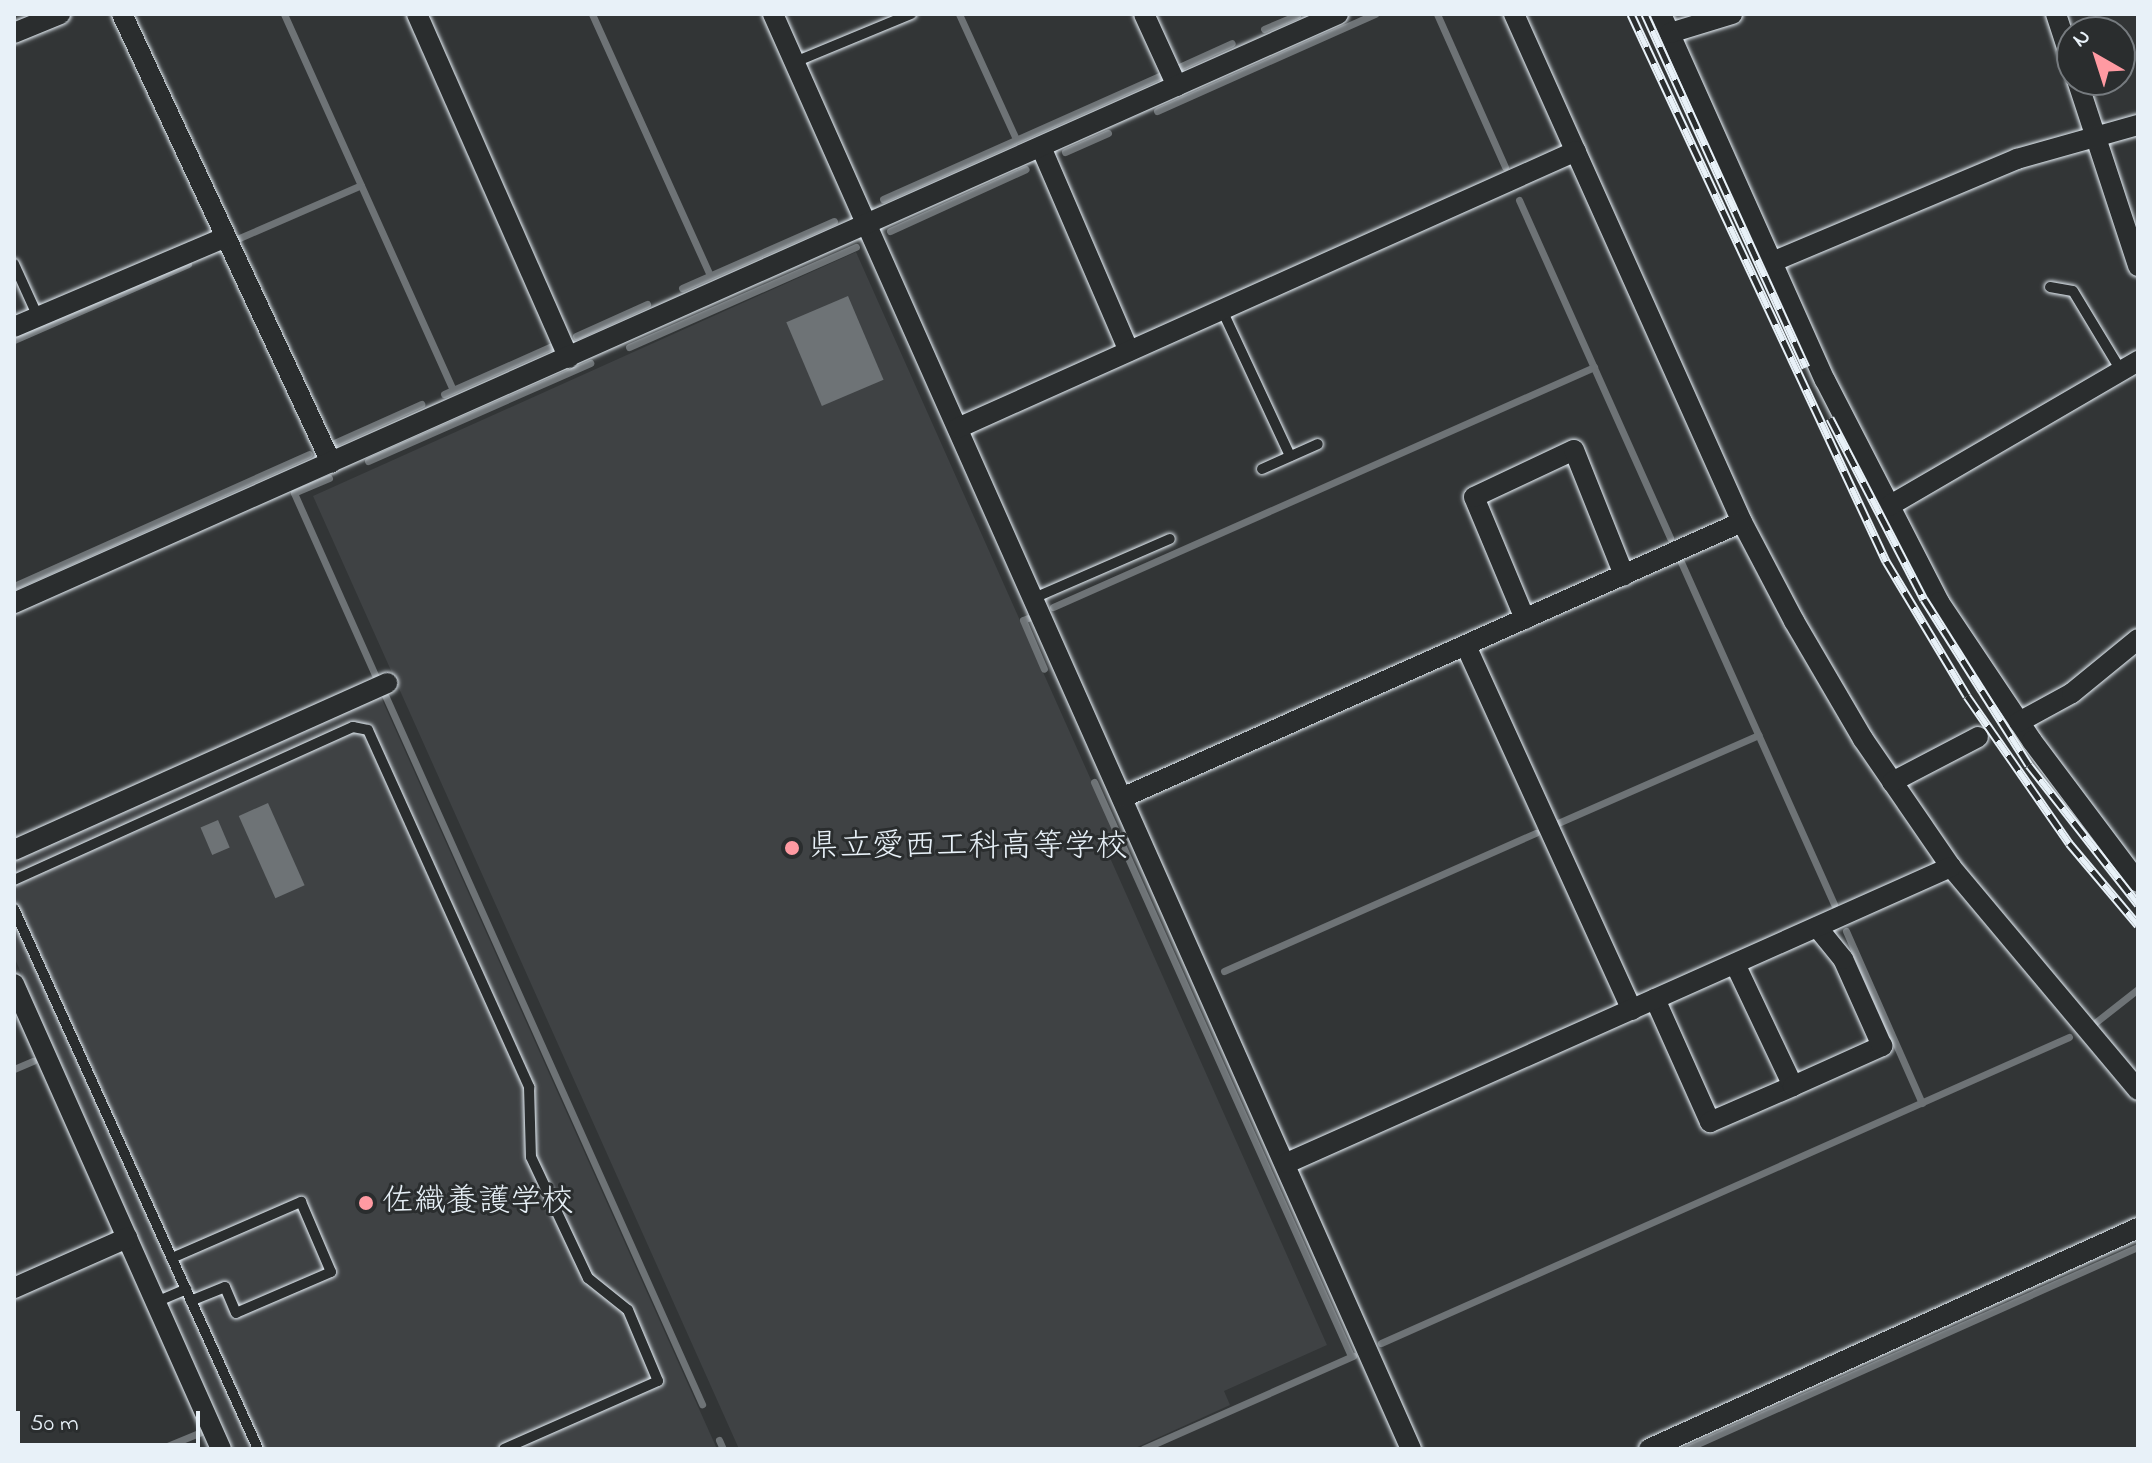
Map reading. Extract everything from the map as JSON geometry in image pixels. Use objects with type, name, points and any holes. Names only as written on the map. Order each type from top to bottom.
[{"type":"street","points":[[14,33],[60,14]]},
{"type":"street","points":[[122,14],[331,463]]},
{"type":"street","points":[[417,14],[569,358]]},
{"type":"street","points":[[773,14],[1287,1163],[1411,1449]]},
{"type":"street","points":[[1144,14],[1177,86]]},
{"type":"street","points":[[14,603],[867,227],[1338,14]]},
{"type":"street","points":[[1514,14],[1742,522],[1802,634],[1892,782],[1951,867],[2138,1090]]},
{"type":"street","points":[[1732,14],[1666,24],[1772,262],[1889,506],[1939,602],[2019,722],[2138,882]]},
{"type":"street","points":[[2082,96],[2138,266]]},
{"type":"street","points":[[1772,262],[2017,159],[2097,140],[2138,125]]},
{"type":"street","points":[[1041,147],[1129,351]]},
{"type":"street","points":[[958,428],[1576,151]]},
{"type":"street","points":[[14,327],[226,237]]},
{"type":"street","points":[[1889,506],[2129,365]]},
{"type":"street","points":[[1525,619],[1474,497],[1574,450],[1624,575]]},
{"type":"street","points":[[1124,797],[1742,522]]},
{"type":"street","points":[[2019,722],[2072,693],[2138,639]]},
{"type":"street","points":[[1466,646],[1632,1010]]},
{"type":"street","points":[[14,850],[387,683]]},
{"type":"street","points":[[1892,782],[1978,737]]},
{"type":"street","points":[[1287,1163],[1951,867]]},
{"type":"street","points":[[1655,999],[1710,1122],[1882,1046],[1843,959],[1817,927]]},
{"type":"street","points":[[1735,964],[1793,1086]]},
{"type":"street","points":[[14,984],[221,1449]]},
{"type":"street","points":[[1649,1449],[2138,1228]]},
{"type":"street","points":[[14,1288],[127,1238]]},
{"type":"lane","points":[[795,62],[911,14]]},
{"type":"lane","points":[[14,264],[38,317]]},
{"type":"lane","points":[[2050,287],[2073,291],[2129,365]]},
{"type":"lane","points":[[1222,310],[1290,456]]},
{"type":"lane","points":[[1262,469],[1318,444]]},
{"type":"lane","points":[[1034,598],[1170,539]]},
{"type":"lane","points":[[14,880],[353,727],[368,730],[529,1087],[531,1157],[588,1278],[628,1310],[658,1381],[504,1449]]},
{"type":"lane","points":[[14,909],[258,1449]]},
{"type":"lane","points":[[172,1258],[301,1202],[331,1272],[236,1313],[225,1287],[191,1301]]},
{"type":"lane","points":[[156,1302],[186,1289]]},
{"type":"shaded area","name":"県立愛西工科高等学校","points":[[856,252],[1120,845],[1107,851],[1327,1345],[1224,1391],[1230,1405],[1133,1449],[739,1449],[313,496]]},
{"type":"shaded area","points":[[848,296],[884,380],[822,406],[786,322]]},
{"type":"shaded area","name":"佐織養護学校","points":[[380,695],[717,1449],[234,1449],[14,957],[14,858]]},
{"type":"shaded area","points":[[268,803],[305,885],[275,898],[239,816]]},
{"type":"shaded area","points":[[218,820],[230,848],[212,855],[201,827]]},
{"type":"waterway","points":[[284,14],[453,390]]},
{"type":"waterway","points":[[592,14],[710,275]]},
{"type":"waterway","points":[[959,14],[1016,139]]},
{"type":"waterway","points":[[1157,111],[1375,14]]},
{"type":"waterway","points":[[1437,14],[1505,167]]},
{"type":"waterway","points":[[1264,29],[1297,15]]},
{"type":"waterway","points":[[1177,68],[1232,43]]},
{"type":"waterway","points":[[883,199],[1159,76]]},
{"type":"waterway","points":[[1065,152],[1108,133]]},
{"type":"waterway","points":[[890,231],[1026,169]]},
{"type":"waterway","points":[[237,239],[361,185]]},
{"type":"waterway","points":[[1519,200],[1670,538]]},
{"type":"waterway","points":[[682,288],[834,221]]},
{"type":"waterway","points":[[629,347],[856,247]]},
{"type":"waterway","points":[[14,340],[188,264]]},
{"type":"waterway","points":[[576,336],[647,304]]},
{"type":"waterway","points":[[444,394],[554,345]]},
{"type":"waterway","points":[[368,461],[590,363]]},
{"type":"waterway","points":[[1053,607],[1594,367]]},
{"type":"waterway","points":[[332,444],[421,404]]},
{"type":"waterway","points":[[14,586],[309,454]]},
{"type":"waterway","points":[[329,478],[294,493],[376,677]]},
{"type":"waterway","points":[[1681,562],[1834,904]]},
{"type":"waterway","points":[[1028,618],[1023,620],[1044,669]]},
{"type":"waterway","points":[[385,695],[702,1404]]},
{"type":"waterway","points":[[1558,823],[1758,735]]},
{"type":"waterway","points":[[1094,782],[1351,1356]]},
{"type":"waterway","points":[[1224,971],[1536,833]]},
{"type":"waterway","points":[[1846,931],[1922,1103]]},
{"type":"waterway","points":[[2096,1022],[2138,989]]},
{"type":"waterway","points":[[1381,1343],[2069,1037]]},
{"type":"waterway","points":[[14,1069],[33,1061]]},
{"type":"waterway","points":[[1686,1449],[2138,1247]]},
{"type":"waterway","points":[[1143,1449],[1353,1356]]},
{"type":"waterway","points":[[160,1449],[201,1432]]},
{"type":"waterway","points":[[719,1440],[723,1449]]},
{"type":"railway","points":[[1631,14],[1886,561],[1967,696],[2069,843],[2138,925]]},
{"type":"railway","points":[[1645,14],[1806,367]]},
{"type":"railway","points":[[1830,418],[1924,599],[2029,765],[2138,904]]},
{"type":"place","name":"県立愛西工科高等学校","points":[[792,848]]},
{"type":"place","name":"佐織養護学校","points":[[366,1203]]}]
